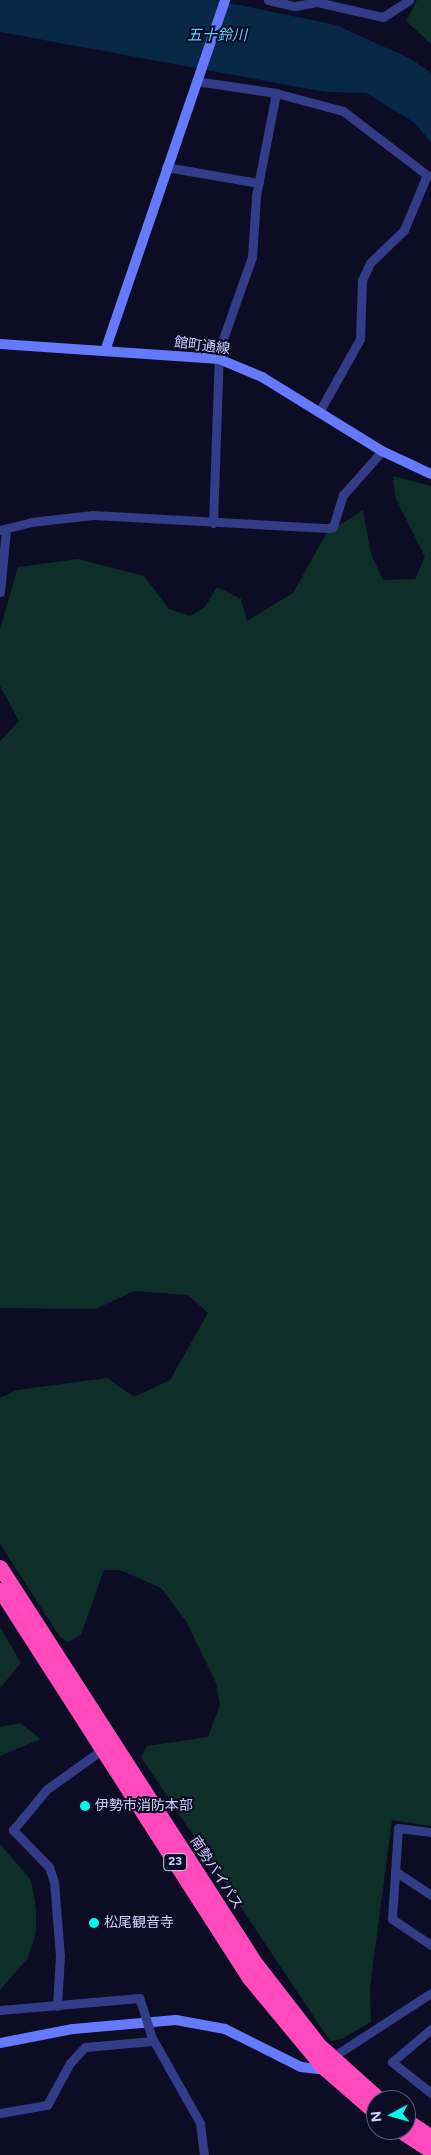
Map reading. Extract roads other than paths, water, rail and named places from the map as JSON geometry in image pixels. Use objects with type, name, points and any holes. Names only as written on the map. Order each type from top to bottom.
[{"type":"highway","name":"南勢バイパス","points":[[0,1567],[250,1979],[366,2103]]},
{"type":"highway","name":"南勢バイパス","points":[[0,1590],[107,1746]]},
{"type":"highway","name":"南勢バイパス","points":[[327,2062],[366,2090]]},
{"type":"highway","points":[[416,2127],[431,2137]]},
{"type":"highway","points":[[414,2140],[431,2151]]},
{"type":"street","points":[[105,352],[166,167],[225,0]]},
{"type":"street","points":[[268,0],[295,6],[316,2],[383,17],[410,0]]},
{"type":"street","points":[[198,76],[276,93],[343,111],[427,175],[404,230],[370,263],[362,280],[360,339],[319,412]]},
{"type":"street","points":[[213,523],[219,359],[252,256],[259,183],[276,93]]},
{"type":"street","points":[[166,167],[259,183]]},
{"type":"street","name":"館町通線","points":[[0,344],[219,359],[262,377],[382,451],[431,474]]},
{"type":"street","points":[[0,592],[3,530],[31,522],[93,515],[213,523],[333,527],[343,495],[382,451]]},
{"type":"street","points":[[57,2006],[60,1956],[54,1882],[45,1862],[13,1830],[47,1788],[107,1746]]},
{"type":"street","points":[[431,1832],[398,1828],[392,1919],[431,1945]]},
{"type":"street","points":[[395,1871],[431,1895]]},
{"type":"street","points":[[0,2043],[73,2029],[176,2020],[225,2029],[301,2067],[327,2062],[431,1993]]},
{"type":"street","points":[[0,2010],[139,1998],[152,2038],[200,2123],[204,2155]]},
{"type":"street","points":[[429,2034],[392,2062],[431,2093]]},
{"type":"street","points":[[0,2113],[47,2105],[70,2063],[86,2047],[152,2038]]},
{"type":"water","name":"五十鈴川","points":[[0,0],[215,0],[336,25],[411,59],[431,73],[431,143],[415,123],[366,93],[326,92],[0,32]]},
{"type":"place","name":"伊勢市消防本部","points":[[85,1806]]},
{"type":"place","name":"松尾観音寺","points":[[94,1923]]}]
